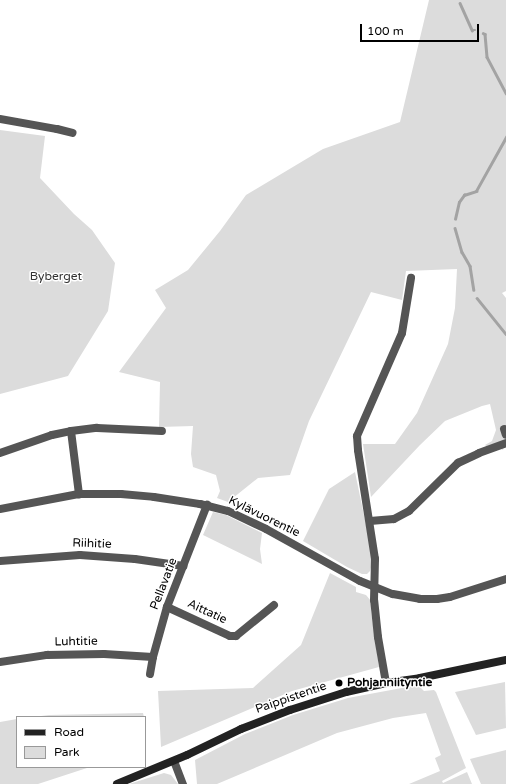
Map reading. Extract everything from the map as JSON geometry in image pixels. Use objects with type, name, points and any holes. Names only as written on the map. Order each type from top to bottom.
[{"type":"street","points":[[0,119],[57,129],[73,134]]},
{"type":"street","points":[[386,683],[378,637],[374,600],[376,569],[357,436],[402,334],[411,278]]},
{"type":"street","points":[[0,453],[52,435],[71,431],[97,428],[162,431]]},
{"type":"street","points":[[71,431],[79,494]]},
{"type":"street","points":[[370,521],[394,519],[404,514],[458,463],[506,443]]},
{"type":"street","name":"Kylävuorentie","points":[[0,509],[79,494],[127,494],[207,506],[228,511],[266,529],[360,581],[393,594],[420,599],[437,599],[450,597],[506,579]]},
{"type":"street","name":"Pellavatie","points":[[150,674],[153,657],[167,607],[207,506]]},
{"type":"street","name":"Riihitie","points":[[0,561],[80,555],[135,559],[183,566]]},
{"type":"street","name":"Aittatie","points":[[167,607],[230,636],[236,636],[274,605]]},
{"type":"street","name":"Luhtitie","points":[[0,662],[47,655],[104,654],[153,657]]},
{"type":"street","name":"Paippistentie","points":[[117,784],[174,760],[241,728],[346,692],[506,660]]},
{"type":"street","points":[[174,760],[183,784]]},
{"type":"green space","points":[[429,0],[506,0],[506,291],[502,293],[506,298],[506,440],[503,450],[500,448],[493,451],[485,445],[492,441],[496,430],[490,404],[482,406],[445,421],[371,497],[363,444],[395,444],[417,413],[448,344],[455,308],[457,269],[406,271],[402,300],[371,292],[309,421],[290,475],[258,478],[228,502],[217,498],[220,491],[216,475],[193,467],[191,454],[193,426],[159,427],[160,382],[119,372],[166,308],[155,290],[188,270],[220,231],[246,195],[323,149],[400,122]]},
{"type":"green space","name":"Byberget","points":[[0,130],[45,136],[40,178],[74,214],[92,230],[115,263],[108,311],[68,376],[0,394]]},
{"type":"green space","points":[[355,472],[373,559],[370,571],[367,574],[362,574],[347,567],[303,541],[329,489]]},
{"type":"green space","points":[[213,512],[226,515],[262,533],[260,549],[262,564],[203,535]]},
{"type":"green space","points":[[330,573],[356,587],[356,592],[366,595],[371,601],[371,611],[379,667],[292,691],[161,747],[158,691],[253,688],[301,645]]},
{"type":"green space","points":[[505,682],[506,728],[476,735],[455,692]]},
{"type":"green space","points":[[418,685],[424,691],[434,690],[436,692],[466,768],[442,781],[443,783],[467,772],[472,784],[409,784],[440,771],[435,758],[441,755],[426,713],[393,718],[337,733],[217,784],[197,784],[195,760],[245,734],[293,715],[348,698]]},
{"type":"green space","points":[[143,713],[144,716],[41,716]]},
{"type":"green space","points":[[16,719],[16,768],[87,768],[38,784],[0,784],[0,722]]},
{"type":"green space","points":[[506,750],[506,784],[481,784],[470,759]]},
{"type":"green space","points":[[164,773],[171,775],[178,784],[129,784]]},
{"type":"waterway","points":[[460,3],[472,30],[475,30]]},
{"type":"waterway","points":[[483,33],[485,34],[487,57],[506,93]]},
{"type":"waterway","points":[[455,219],[459,202],[464,195],[476,191],[506,137]]},
{"type":"waterway","points":[[455,228],[462,252],[470,266],[474,290]]},
{"type":"waterway","points":[[477,298],[506,334]]},
{"type":"place","name":"Pohjanniityntie","points":[[339,683]]}]
